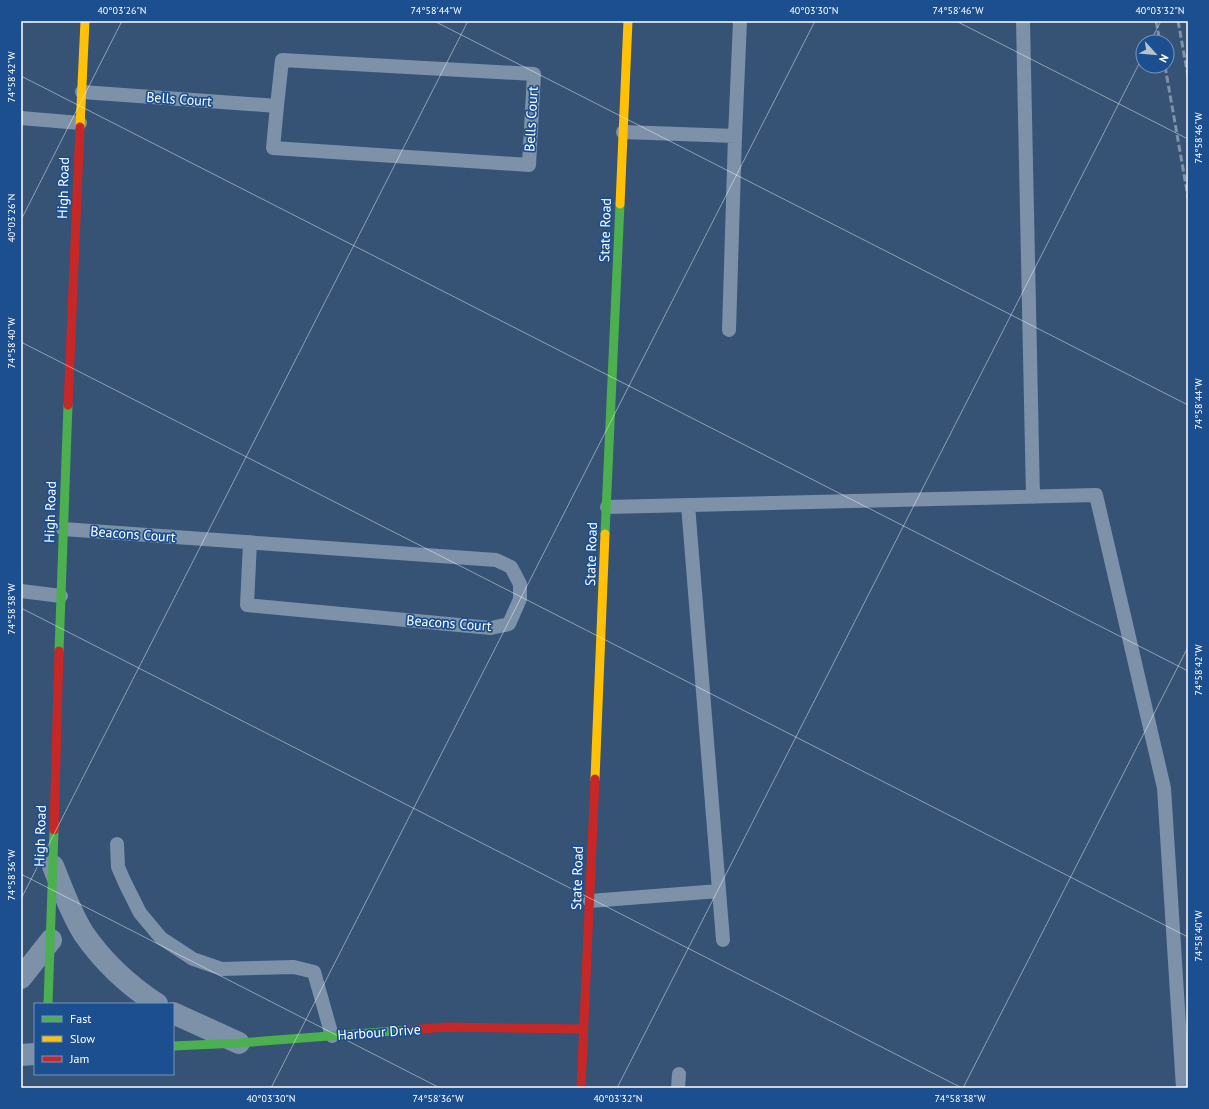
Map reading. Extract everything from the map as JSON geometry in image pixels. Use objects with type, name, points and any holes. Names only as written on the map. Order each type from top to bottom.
[{"type":"street","name":"High Road","points":[[48,1003],[61,596],[85,21]]},
{"type":"street","name":"State Road","points":[[581,1088],[628,21]]},
{"type":"street","points":[[53,866],[66,898],[84,933],[107,963],[135,989],[156,1003]]},
{"type":"street","points":[[21,978],[51,940]]},
{"type":"street","points":[[174,1013],[239,1043]]},
{"type":"street","name":"Harbour Drive","points":[[174,1046],[239,1043],[447,1027],[584,1029]]},
{"type":"street","points":[[21,1055],[34,1054]]},
{"type":"lane","points":[[729,330],[740,21]]},
{"type":"lane","points":[[1023,21],[1033,497]]},
{"type":"lane","name":"Bells Court","points":[[282,60],[534,74],[529,165],[273,148],[277,106],[282,60]]},
{"type":"lane","name":"Bells Court","points":[[82,92],[277,106]]},
{"type":"lane","points":[[21,118],[80,123]]},
{"type":"lane","points":[[623,132],[735,136]]},
{"type":"lane","points":[[607,507],[1096,496],[1164,788],[1183,1088]]},
{"type":"lane","points":[[688,505],[723,940]]},
{"type":"lane","name":"Beacons Court","points":[[64,529],[250,542],[496,560],[511,567],[520,584],[520,599],[509,624],[491,628],[247,605],[250,542]]},
{"type":"lane","points":[[21,591],[61,596]]},
{"type":"lane","points":[[117,844],[118,867],[125,883],[140,913],[161,938],[193,959],[222,969],[294,967],[314,972],[332,1036]]},
{"type":"lane","points":[[590,901],[719,891]]},
{"type":"railway","points":[[1156,21],[1158,34]]},
{"type":"railway","points":[[1178,21],[1188,76]]},
{"type":"railway","points":[[1166,74],[1188,197]]},
{"type":"traffic: fast","points":[[605,534],[620,204]]},
{"type":"traffic: fast","points":[[59,651],[68,405]]},
{"type":"traffic: fast","points":[[48,1003],[54,830]]},
{"type":"traffic: fast","points":[[174,1046],[239,1043],[407,1030]]},
{"type":"traffic: slow","points":[[80,127],[85,21]]},
{"type":"traffic: slow","points":[[620,204],[628,21]]},
{"type":"traffic: slow","points":[[595,779],[605,534]]},
{"type":"traffic: jam","points":[[68,405],[80,127]]},
{"type":"traffic: jam","points":[[54,830],[59,651]]},
{"type":"traffic: jam","points":[[581,1088],[595,779]]},
{"type":"traffic: jam","points":[[407,1030],[447,1027],[584,1029]]}]
